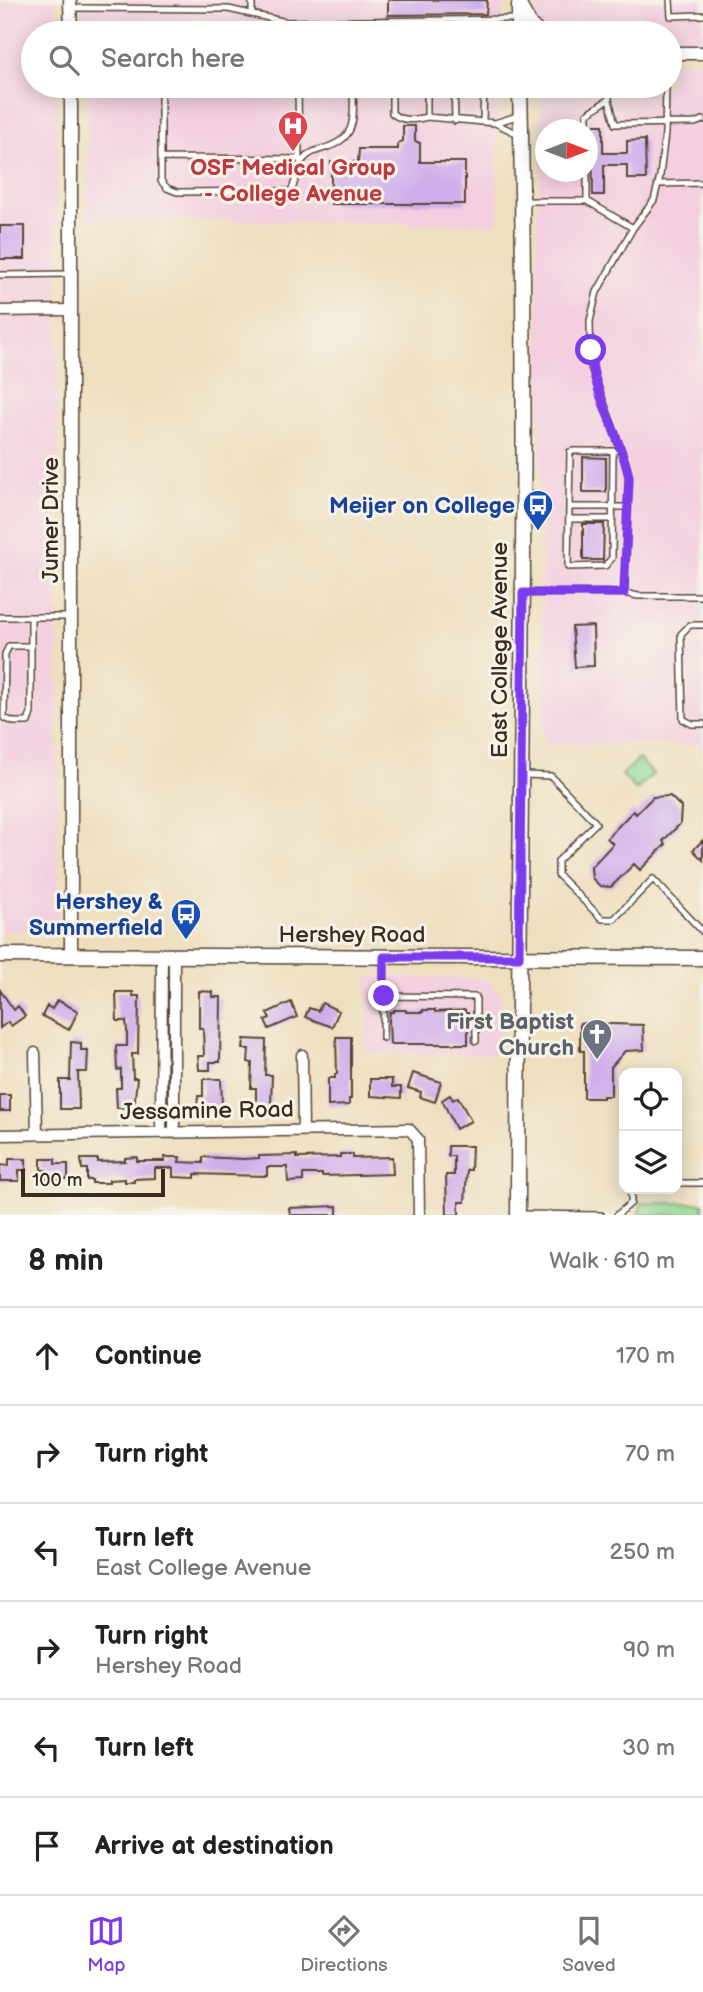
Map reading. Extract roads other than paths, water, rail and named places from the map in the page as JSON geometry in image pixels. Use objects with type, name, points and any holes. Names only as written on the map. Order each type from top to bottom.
[{"type":"main road","name":"East College Avenue","points":[[518,1214],[523,593],[520,98]]},
{"type":"main road","name":"Hershey Road","points":[[0,955],[703,958]]},
{"type":"street","points":[[682,53],[703,53]]},
{"type":"street","name":"Jumer Drive","points":[[71,98],[71,955]]},
{"type":"street","points":[[0,311],[71,310]]},
{"type":"street","points":[[168,955],[174,1031],[174,1133]]},
{"type":"street","points":[[161,1133],[162,1032],[168,955]]},
{"type":"street","points":[[162,1032],[174,1031]]},
{"type":"street","points":[[35,1053],[37,1134]]},
{"type":"street","points":[[302,1055],[303,1130]]},
{"type":"street","name":"Jessamine Road","points":[[0,1135],[401,1128],[414,1133],[418,1139],[419,1215]]},
{"type":"lane","points":[[109,0],[109,8]]},
{"type":"lane","points":[[252,0],[252,15]]},
{"type":"lane","points":[[670,0],[671,16],[703,15]]},
{"type":"lane","points":[[70,4],[109,8],[228,9],[281,21]]},
{"type":"lane","points":[[315,21],[519,14]]},
{"type":"lane","points":[[161,98],[161,181],[167,188],[177,192],[290,191],[296,183],[299,161],[298,98]]},
{"type":"lane","points":[[161,158],[299,161],[311,152],[333,145],[348,135],[353,126],[353,98]]},
{"type":"lane","points":[[392,98],[392,113],[399,118],[415,120],[427,117],[495,123],[521,135]]},
{"type":"lane","points":[[427,98],[427,117]]},
{"type":"lane","points":[[454,98],[455,121]]},
{"type":"lane","points":[[483,122],[484,98]]},
{"type":"lane","points":[[624,593],[629,477],[622,450],[591,367],[590,321],[597,292],[633,228],[654,200],[665,123],[666,98]]},
{"type":"lane","points":[[587,119],[587,114],[609,99],[615,124],[695,123],[703,120]]},
{"type":"lane","points":[[495,123],[521,115]]},
{"type":"lane","points":[[587,182],[587,201]]},
{"type":"lane","points":[[658,184],[703,184]]},
{"type":"lane","points":[[521,201],[587,201],[633,228]]},
{"type":"lane","points":[[0,275],[71,274]]},
{"type":"lane","points":[[613,450],[612,558],[605,566],[568,567],[570,453],[574,450],[613,450],[622,450]]},
{"type":"lane","points":[[569,507],[627,508]]},
{"type":"lane","points":[[569,519],[613,519]]},
{"type":"lane","points":[[523,593],[703,596]]},
{"type":"lane","points":[[0,617],[71,617]]},
{"type":"lane","points":[[31,617],[31,646],[31,713],[28,722],[14,722],[4,718],[5,654],[9,646],[31,646]]},
{"type":"lane","points":[[703,625],[690,625],[681,634],[683,719],[692,724],[703,724]]},
{"type":"lane","points":[[521,775],[551,776],[596,823],[558,861],[558,875],[602,919],[614,919],[653,879],[703,932]]},
{"type":"lane","points":[[383,1038],[384,957]]},
{"type":"lane","points":[[384,996],[476,997],[476,1041]]},
{"type":"lane","points":[[682,1183],[703,1182]]},
{"type":"lane","points":[[617,1215],[631,1203],[631,1194]]},
{"type":"lane","points":[[518,1214],[601,1215]]},
{"type":"place","name":"OSF Medical Group - College Avenue","points":[[293,153]]},
{"type":"place","name":"Meijer on College","points":[[538,532]]},
{"type":"place","name":"Hershey & Summerfield","points":[[186,941]]},
{"type":"place","name":"First Baptist Church","points":[[597,1061]]}]
